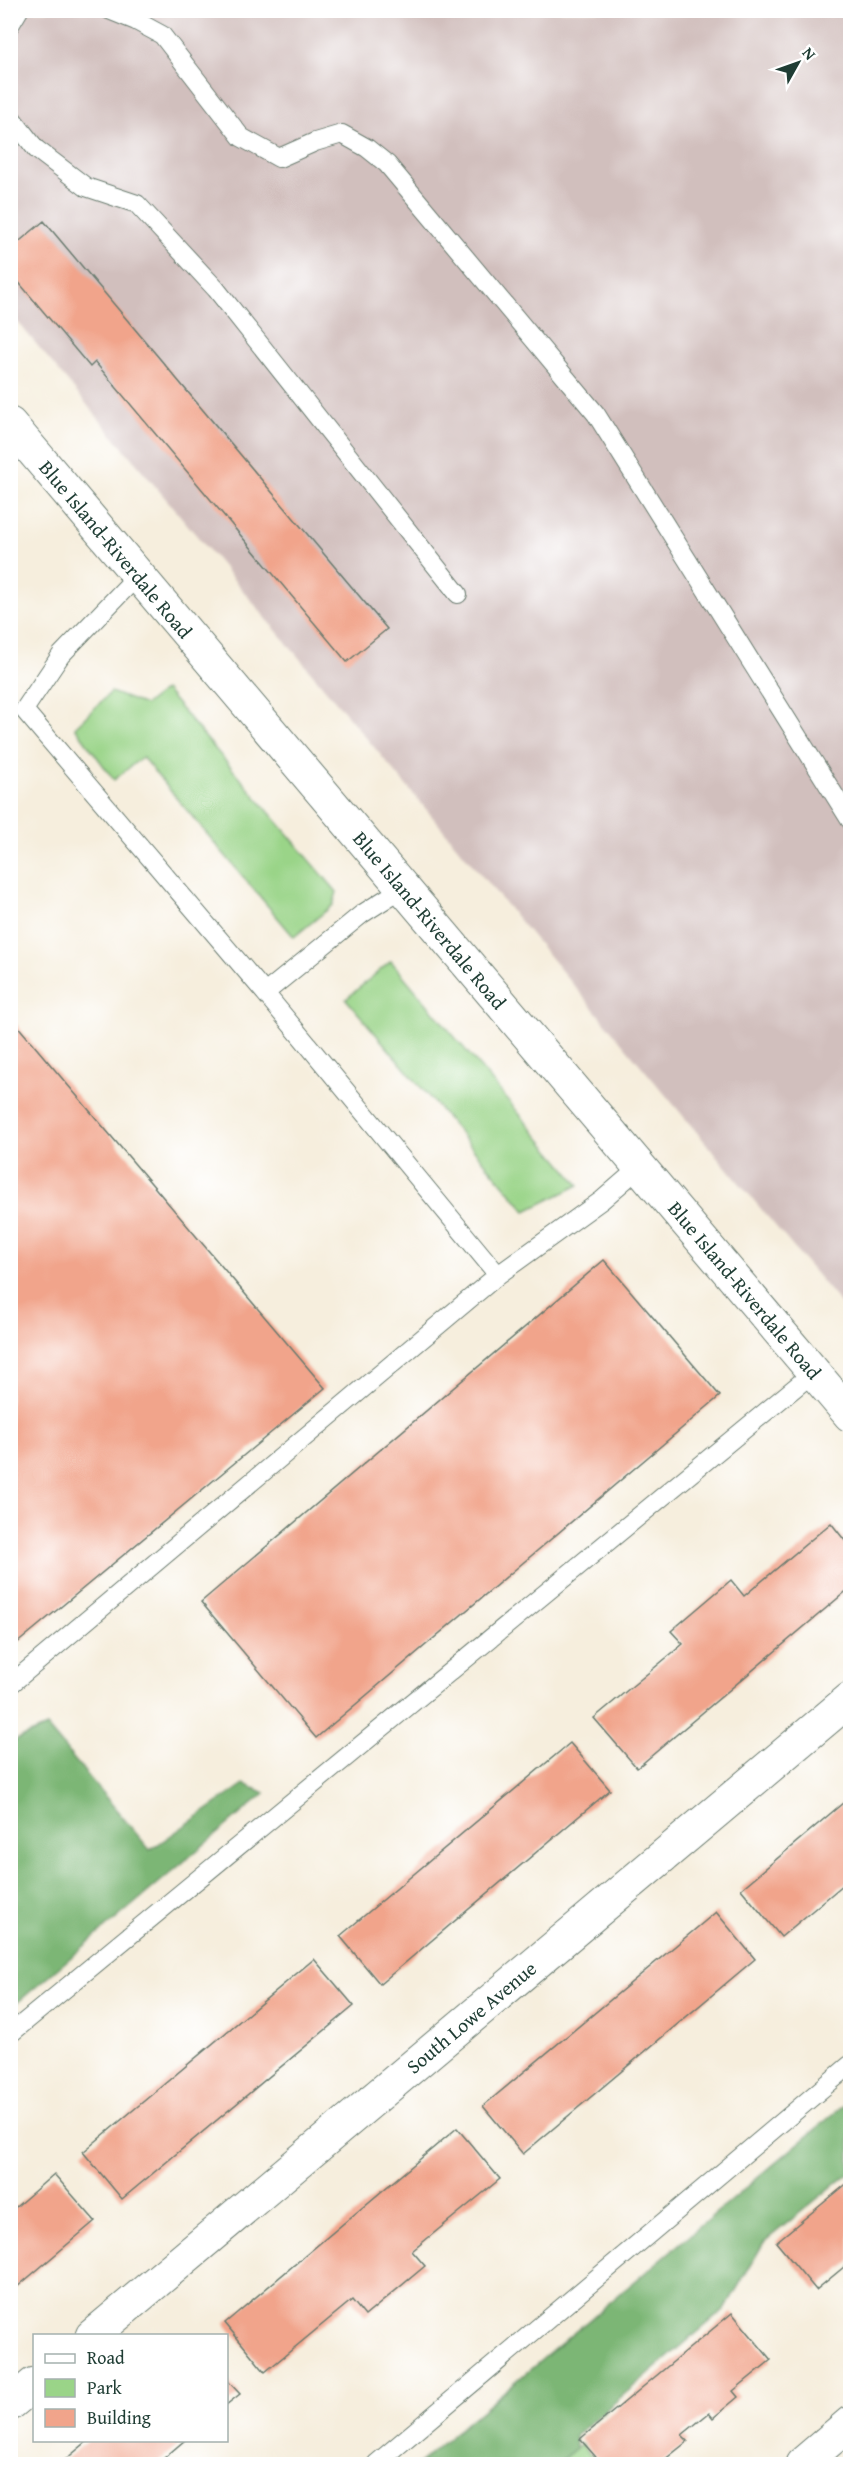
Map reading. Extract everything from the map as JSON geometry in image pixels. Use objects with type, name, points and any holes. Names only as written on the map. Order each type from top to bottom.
[{"type":"street","name":"Blue Island-Riverdale Road","points":[[10,424],[850,1415]]},
{"type":"street","name":"South Lowe Avenue","points":[[95,2334],[850,1700]]},
{"type":"street","points":[[10,2404],[33,2385]]},
{"type":"street","points":[[802,2464],[850,2423]]},
{"type":"lane","points":[[10,25],[19,10]]},
{"type":"lane","points":[[108,10],[162,35],[241,137],[279,158],[315,142],[342,134],[367,148],[387,164],[596,414],[850,820]]},
{"type":"lane","points":[[10,116],[36,149],[86,187],[137,204],[216,289],[458,594]]},
{"type":"lane","points":[[138,575],[61,656],[24,711],[265,993],[498,1275]]},
{"type":"lane","points":[[265,993],[362,914],[403,888]]},
{"type":"lane","points":[[11,1684],[498,1275],[602,1200],[640,1167]]},
{"type":"lane","points":[[10,2034],[814,1371]]},
{"type":"lane","points":[[376,2464],[850,2065]]},
{"type":"shaded area","points":[[10,11],[850,11],[850,1315],[11,314]]},
{"type":"green space","points":[[165,690],[337,892],[333,905],[294,937],[142,757],[114,780],[75,727],[111,692],[145,705]]},
{"type":"green space","points":[[391,961],[579,1185],[526,1211],[346,999]]},
{"type":"green space","points":[[47,1727],[150,1850],[244,1784],[265,1793],[11,2008],[11,1742]]},
{"type":"green space","points":[[850,2100],[850,2172],[764,2242],[725,2309],[575,2436],[575,2449],[556,2464],[418,2464]]},
{"type":"green space","points":[[581,2444],[598,2464],[556,2464]]},
{"type":"building","points":[[44,221],[387,629],[347,662],[95,362],[90,367],[10,272],[10,249]]},
{"type":"building","points":[[10,1017],[325,1388],[10,1649]]},
{"type":"building","points":[[604,1260],[720,1396],[316,1738],[201,1602]]},
{"type":"building","points":[[831,1523],[850,1547],[850,1588],[637,1768],[594,1718],[683,1644],[671,1631],[731,1580],[744,1596]]},
{"type":"building","points":[[570,1743],[610,1790],[380,1984],[340,1936]]},
{"type":"building","points":[[850,1797],[850,1879],[781,1937],[741,1889]]},
{"type":"building","points":[[716,1912],[755,1959],[523,2154],[483,2106]]},
{"type":"building","points":[[314,1959],[354,2006],[122,2199],[83,2152]]},
{"type":"building","points":[[457,2128],[500,2179],[412,2251],[425,2266],[365,2316],[352,2300],[265,2372],[225,2323]]},
{"type":"building","points":[[54,2174],[95,2221],[10,2293],[10,2212]]},
{"type":"building","points":[[850,2181],[850,2262],[816,2290],[776,2242]]},
{"type":"building","points":[[732,2313],[771,2360],[733,2391],[738,2397],[713,2418],[709,2413],[682,2435],[688,2441],[659,2464],[602,2464],[580,2439]]},
{"type":"building","points":[[228,2381],[240,2394],[228,2403]]},
{"type":"building","points":[[87,2442],[183,2442],[157,2464],[60,2464]]}]
